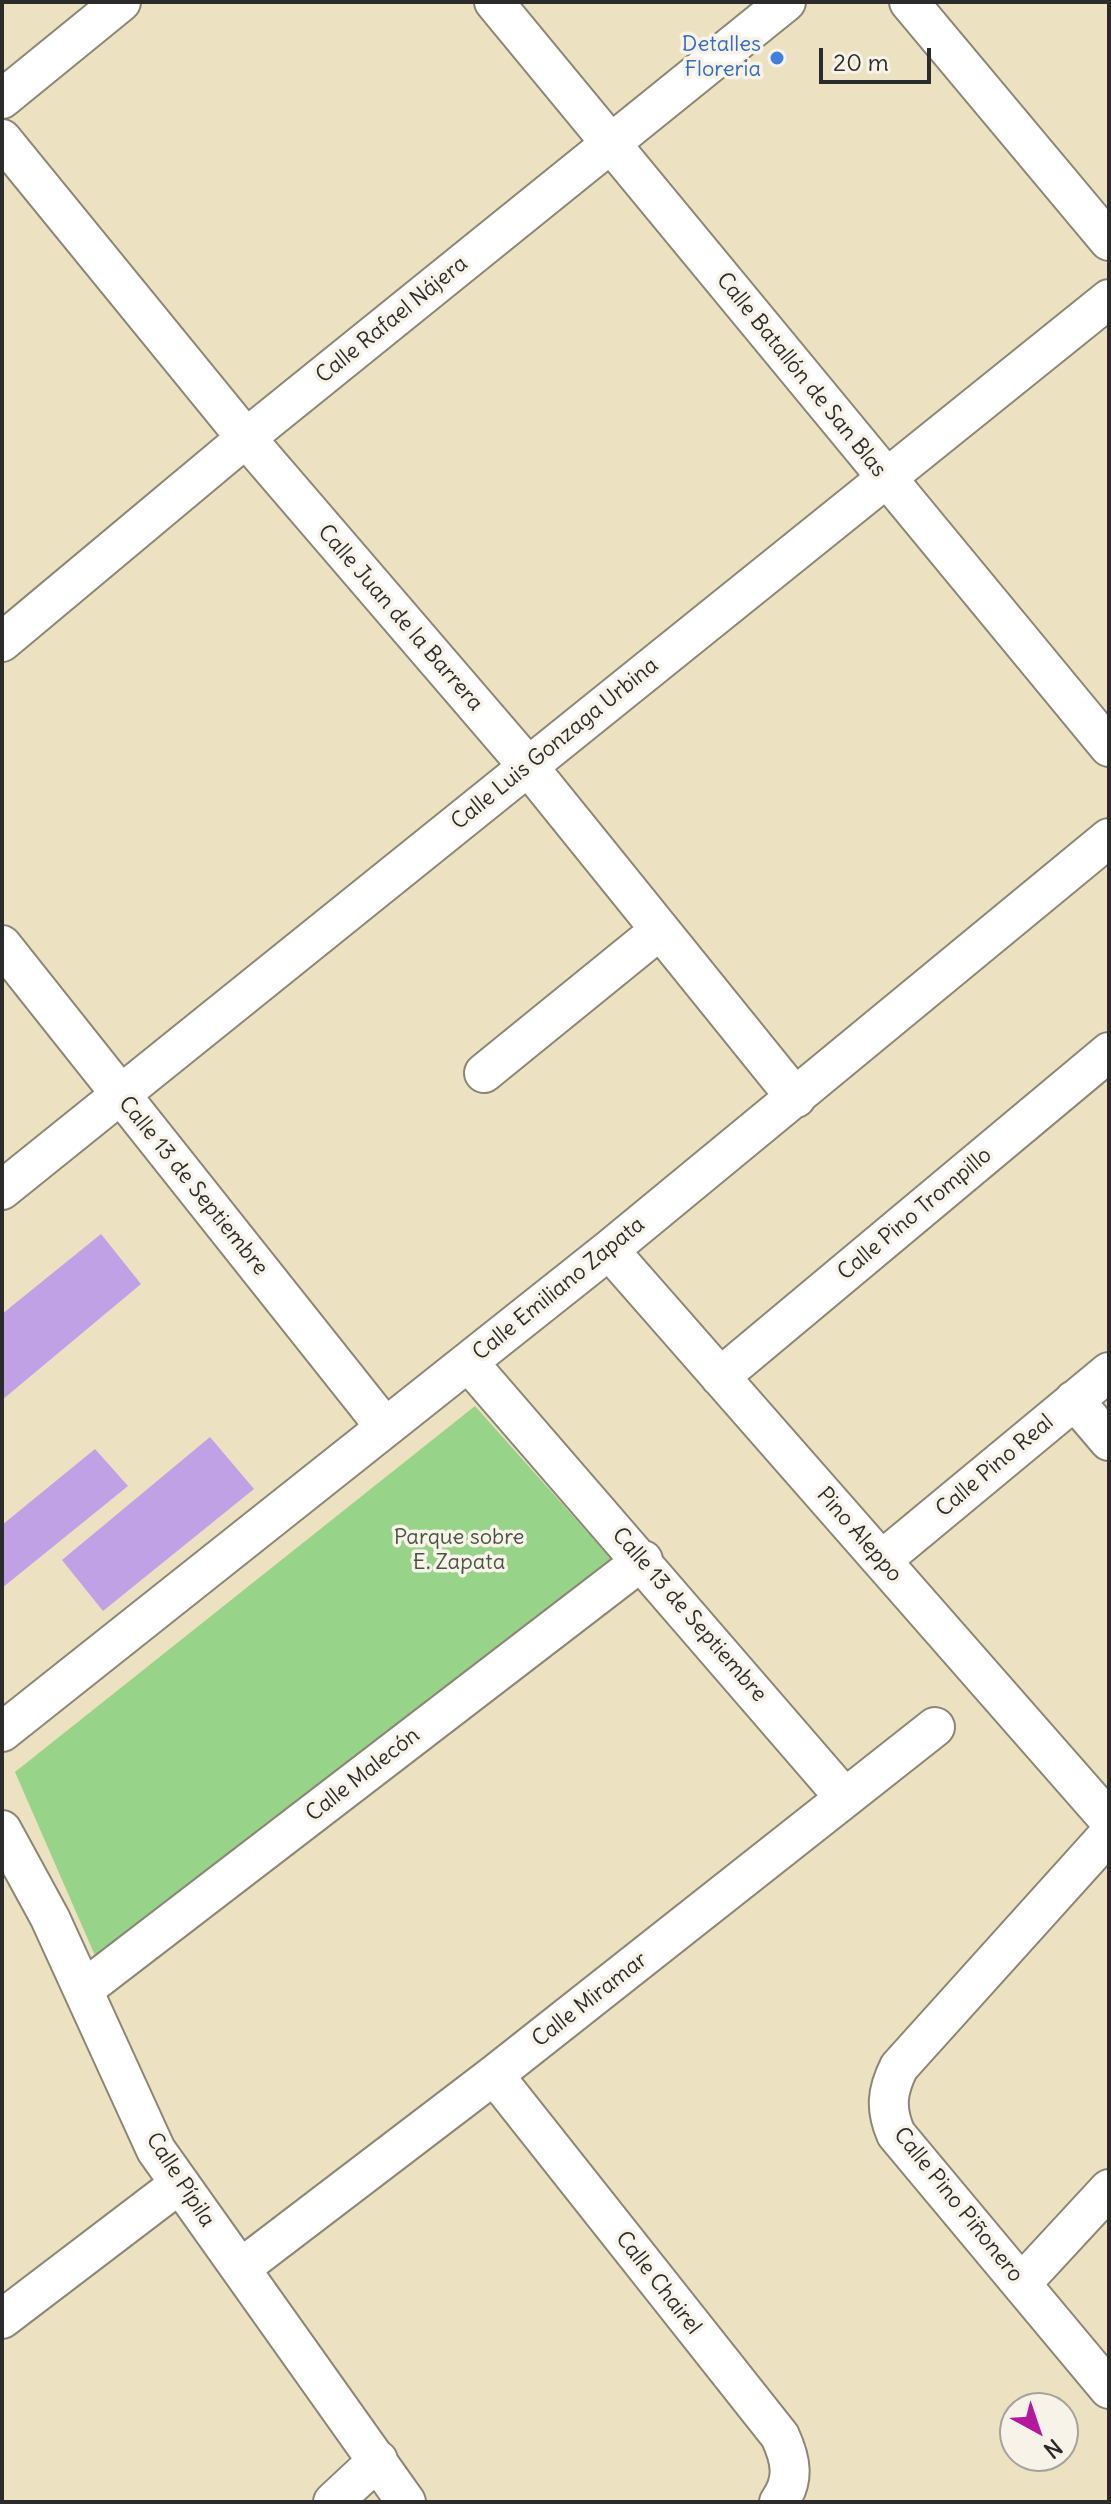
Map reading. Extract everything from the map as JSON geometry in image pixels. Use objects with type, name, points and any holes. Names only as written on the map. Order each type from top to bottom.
[{"type":"street","points":[[2,99],[121,2]]},
{"type":"street","name":"Calle Batallón de San Blas","points":[[494,2],[1109,747]]},
{"type":"street","name":"Calle Rafael Nájera","points":[[2,642],[246,438],[786,2]]},
{"type":"street","points":[[909,2],[1109,241]]},
{"type":"street","name":"Calle Juan de la Barrera","points":[[2,139],[246,438],[527,765],[796,1098]]},
{"type":"street","name":"Calle Luis Gonzaga Urbina","points":[[2,1190],[1109,299]]},
{"type":"street","name":"Calle Emiliano Zapata","points":[[2,1732],[609,1250],[1109,838]]},
{"type":"street","points":[[484,1073],[660,930]]},
{"type":"street","name":"Calle 13 de Septiembre","points":[[2,945],[385,1427]]},
{"type":"street","name":"Calle Pino Trompillo","points":[[720,1377],[1109,1052]]},
{"type":"street","name":"Pino Aleppo","points":[[609,1250],[1109,1820]]},
{"type":"street","name":"Calle 13 de Septiembre","points":[[468,1362],[643,1560],[845,1798]]},
{"type":"street","name":"Calle Pino Real","points":[[882,1560],[1109,1372]]},
{"type":"street","points":[[1074,1400],[1109,1441]]},
{"type":"street","name":"Calle Malecón","points":[[83,1990],[643,1560]]},
{"type":"street","name":"Calle Miramar","points":[[241,2268],[494,2075],[935,1727]]},
{"type":"street","name":"Calle Pípila","points":[[2,1830],[50,1918],[156,2150],[406,2502]]},
{"type":"street","name":"Calle Pino Piñonero","points":[[1109,1834],[899,2067],[890,2086],[887,2105],[896,2134],[1109,2389]]},
{"type":"street","name":"Calle Chairel","points":[[494,2075],[780,2436],[789,2457],[791,2474],[780,2501]]},
{"type":"street","points":[[2,2319],[178,2185]]},
{"type":"street","points":[[1022,2283],[1109,2189]]},
{"type":"street","points":[[333,2502],[378,2460]]},
{"type":"green space","name":"Parque sobre E. Zapata","points":[[475,1406],[613,1561],[100,1967],[15,1772]]},
{"type":"building","points":[[101,1234],[141,1284],[2,1400],[2,1314]]},
{"type":"building","points":[[210,1437],[254,1489],[103,1611],[62,1560]]},
{"type":"building","points":[[95,1449],[128,1486],[2,1588],[2,1525]]},
{"type":"place","name":"Detalles Floreria","points":[[777,58]]}]
